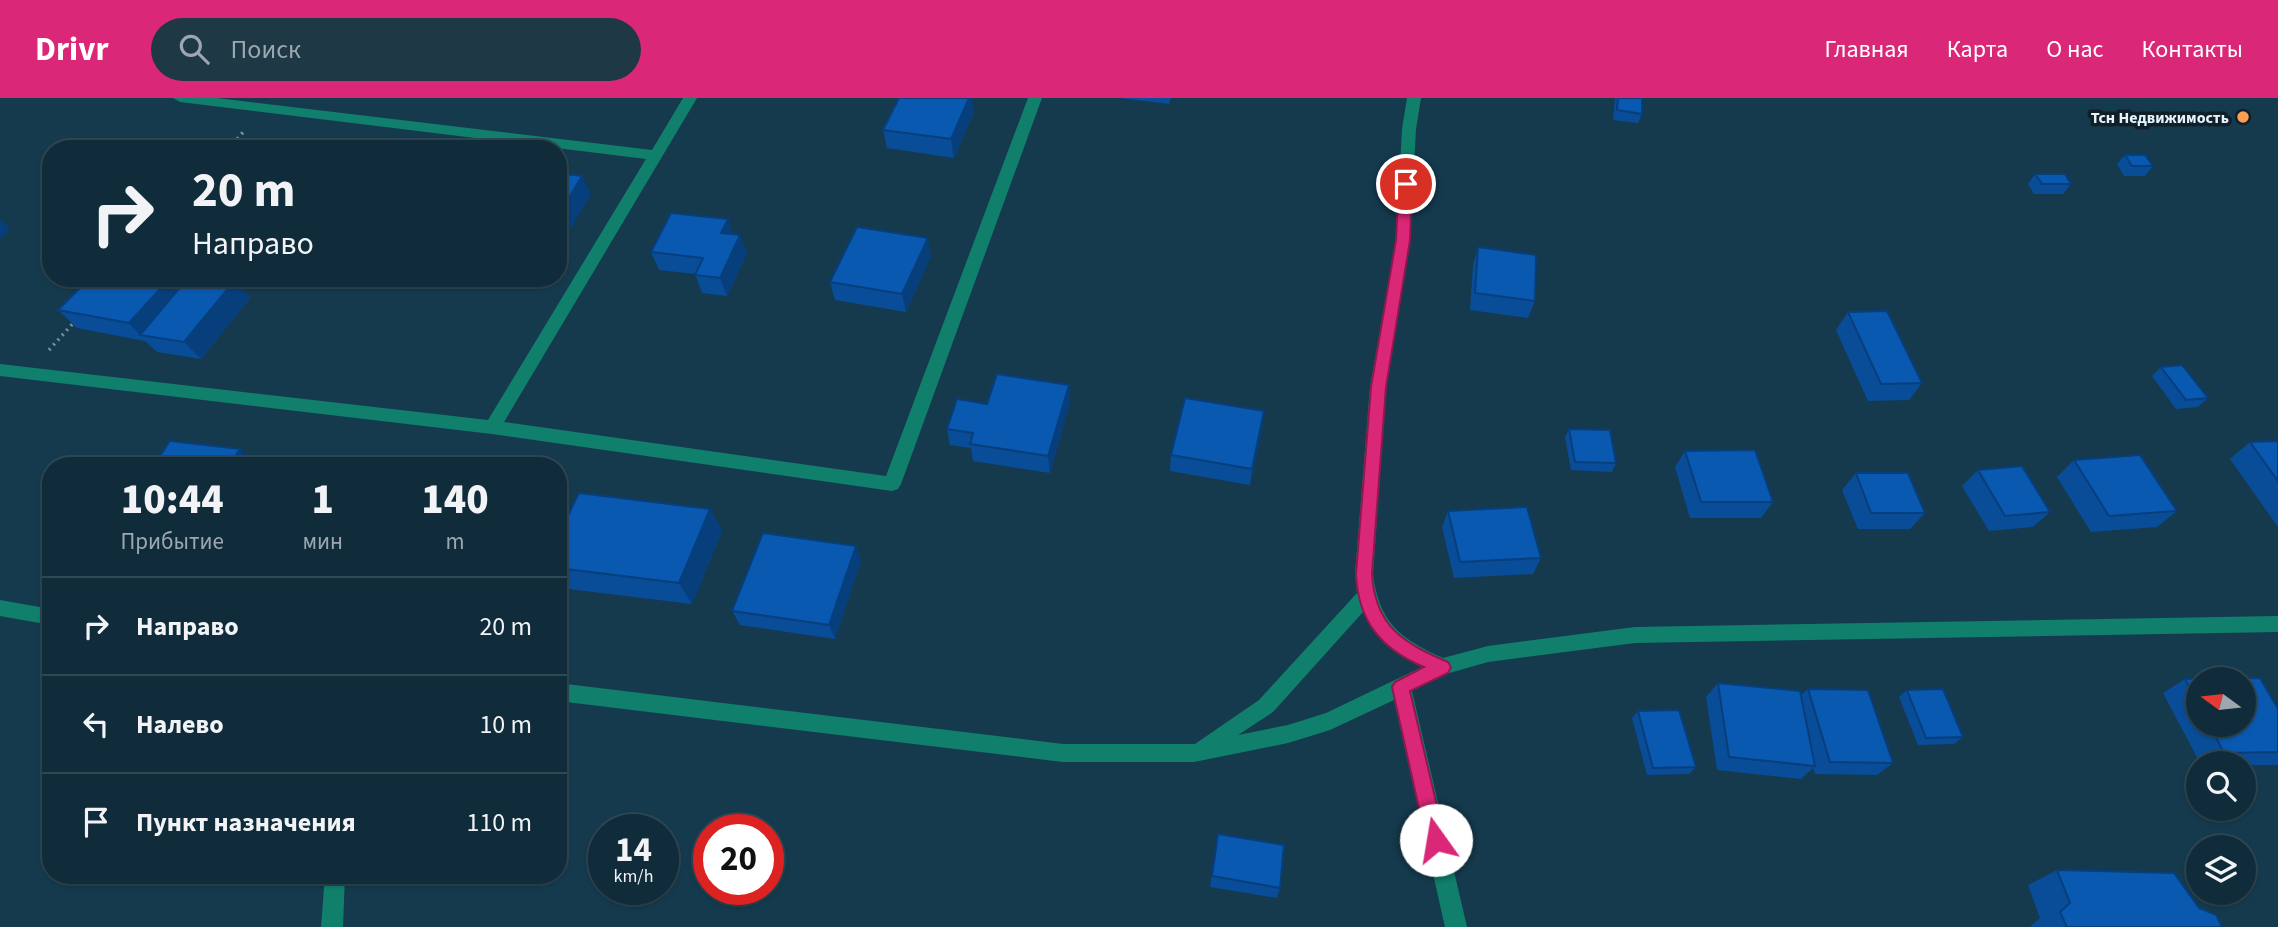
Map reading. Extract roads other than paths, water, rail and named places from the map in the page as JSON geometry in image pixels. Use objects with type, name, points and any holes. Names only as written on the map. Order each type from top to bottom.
[{"type":"street","points":[[180,98],[531,140]]},
{"type":"street","points":[[492,427],[690,98]]},
{"type":"street","points":[[0,370],[492,427],[892,484],[1035,98]]},
{"type":"street","points":[[1414,98],[1409,129],[1403,240],[1378,387],[1364,574],[1365,597],[1377,625],[1415,656],[1442,667]]},
{"type":"street","points":[[567,144],[656,155]]},
{"type":"street","points":[[1194,753],[1266,706],[1365,597]]},
{"type":"street","points":[[0,608],[42,615]]},
{"type":"street","points":[[567,693],[1063,753],[1194,753],[1288,734],[1330,721],[1442,667],[1488,654],[1635,635],[2278,624]]},
{"type":"street","points":[[1401,687],[1456,927]]},
{"type":"street","points":[[332,927],[334,884]]},
{"type":"place","name":"Тсн Недвижимость","points":[[2243,117]]}]
